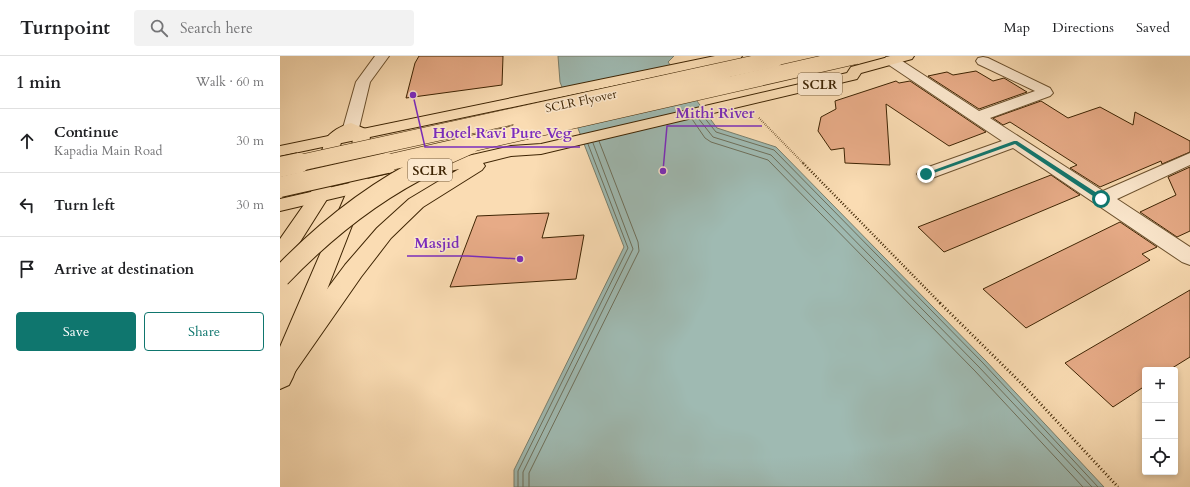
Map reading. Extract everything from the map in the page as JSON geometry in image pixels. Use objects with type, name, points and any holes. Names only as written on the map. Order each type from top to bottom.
[{"type":"main road","points":[[280,151],[333,140],[357,131],[545,96],[735,56]]},
{"type":"main road","name":"SCLR Flyover","points":[[280,167],[789,56]]},
{"type":"main road","points":[[280,277],[295,260],[348,214],[393,183],[465,148],[514,129],[561,114],[823,56]]},
{"type":"main road","points":[[837,56],[856,63]]},
{"type":"main road","name":"SCLR","points":[[280,205],[505,152],[729,106],[745,98],[852,76],[856,63],[899,58]]},
{"type":"main road","points":[[280,187],[856,63]]},
{"type":"main road","points":[[539,145],[745,98]]},
{"type":"main road","points":[[282,372],[358,187],[357,131]]},
{"type":"main road","points":[[280,256],[319,196],[333,140]]},
{"type":"main road","points":[[282,372],[353,271],[384,233],[416,203],[464,172],[505,152]]},
{"type":"street","points":[[357,131],[363,82],[382,56]]},
{"type":"street","points":[[899,58],[976,117],[1190,257]]},
{"type":"street","points":[[976,117],[1045,93],[1045,91],[1040,88],[983,61]]},
{"type":"street","points":[[926,174],[1015,142]]},
{"type":"street","points":[[1101,199],[1190,158]]},
{"type":"path","points":[[745,98],[764,125],[811,170],[942,305],[1024,385],[1118,487]]},
{"type":"water","points":[[558,56],[674,56],[668,62],[717,128],[776,147],[985,360],[1104,487],[514,487],[514,470],[624,247],[560,82]]},
{"type":"building","points":[[419,56],[503,56],[502,85],[406,98],[415,63]]},
{"type":"building","points":[[976,71],[993,81],[1004,78],[1027,92],[979,109],[928,76],[947,72],[953,75]]},
{"type":"building","points":[[896,81],[899,83],[910,81],[986,132],[949,146],[886,104],[890,165],[845,163],[844,148],[831,150],[818,131],[821,117],[836,109],[835,101]]},
{"type":"building","points":[[1041,101],[1068,118],[1100,107],[1133,125],[1135,112],[1190,141],[1190,152],[1162,164],[1161,161],[1100,187],[1070,168],[1077,165],[1010,122],[1003,125],[993,118]]},
{"type":"building","points":[[1190,167],[1190,231],[1177,237],[1140,212],[1176,195],[1168,177]]},
{"type":"building","points":[[1051,175],[1080,195],[944,252],[918,227]]},
{"type":"building","points":[[549,213],[542,238],[584,235],[576,279],[450,287],[477,216]]},
{"type":"building","points":[[1120,222],[1157,247],[1142,254],[1150,260],[1026,328],[983,289]]},
{"type":"building","points":[[1190,290],[1190,357],[1174,367],[1142,367],[1142,388],[1113,407],[1065,363]]},
{"type":"place","name":"Hotel Ravi Pure Veg","points":[[413,95]]},
{"type":"place","name":"Mithi River","points":[[663,171]]},
{"type":"place","name":"Masjid","points":[[520,259]]},
{"type":"route","points":[[926,174],[1015,142],[1101,199]]}]
